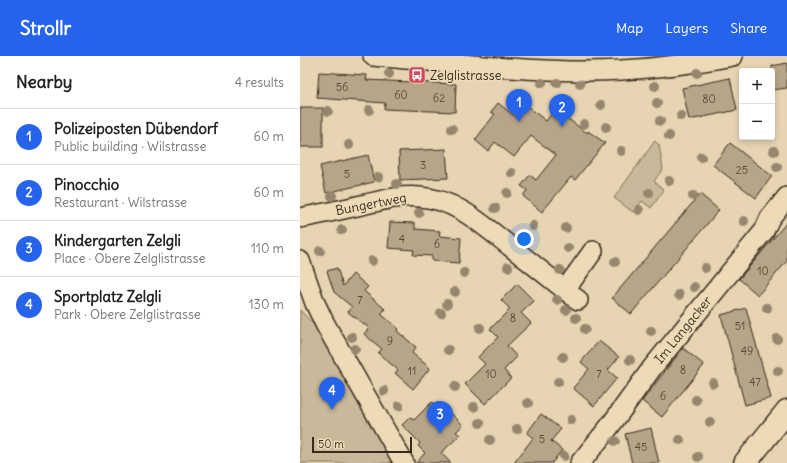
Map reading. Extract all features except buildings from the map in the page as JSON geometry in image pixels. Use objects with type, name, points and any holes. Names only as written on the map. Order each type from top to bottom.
[{"type":"main road","points":[[745,463],[787,411]]},
{"type":"street","points":[[373,56],[494,66],[589,71],[625,70],[667,66],[733,56]]},
{"type":"street","name":"Bungertweg","points":[[300,218],[406,197],[420,197],[436,200],[450,204],[464,211],[572,295],[593,251]]},
{"type":"street","name":"Im Langacker","points":[[580,463],[610,426],[652,368],[764,231],[770,218],[787,197]]},
{"type":"street","points":[[300,261],[315,303],[325,324],[404,463]]},
{"type":"shaded area","points":[[655,141],[659,145],[663,169],[654,181],[664,190],[651,208],[642,201],[633,212],[614,198]]},
{"type":"shaded area","points":[[300,310],[315,326],[395,463],[300,463]]},
{"type":"place","name":"Zelglistrasse","points":[[417,75]]},
{"type":"place","name":"Polizeiposten Dübendorf","points":[[519,122]]},
{"type":"place","name":"Pinocchio","points":[[562,127]]},
{"type":"place","name":"Sportplatz Zelgli","points":[[332,410]]},
{"type":"place","name":"Kindergarten Zelgli","points":[[440,434]]}]
